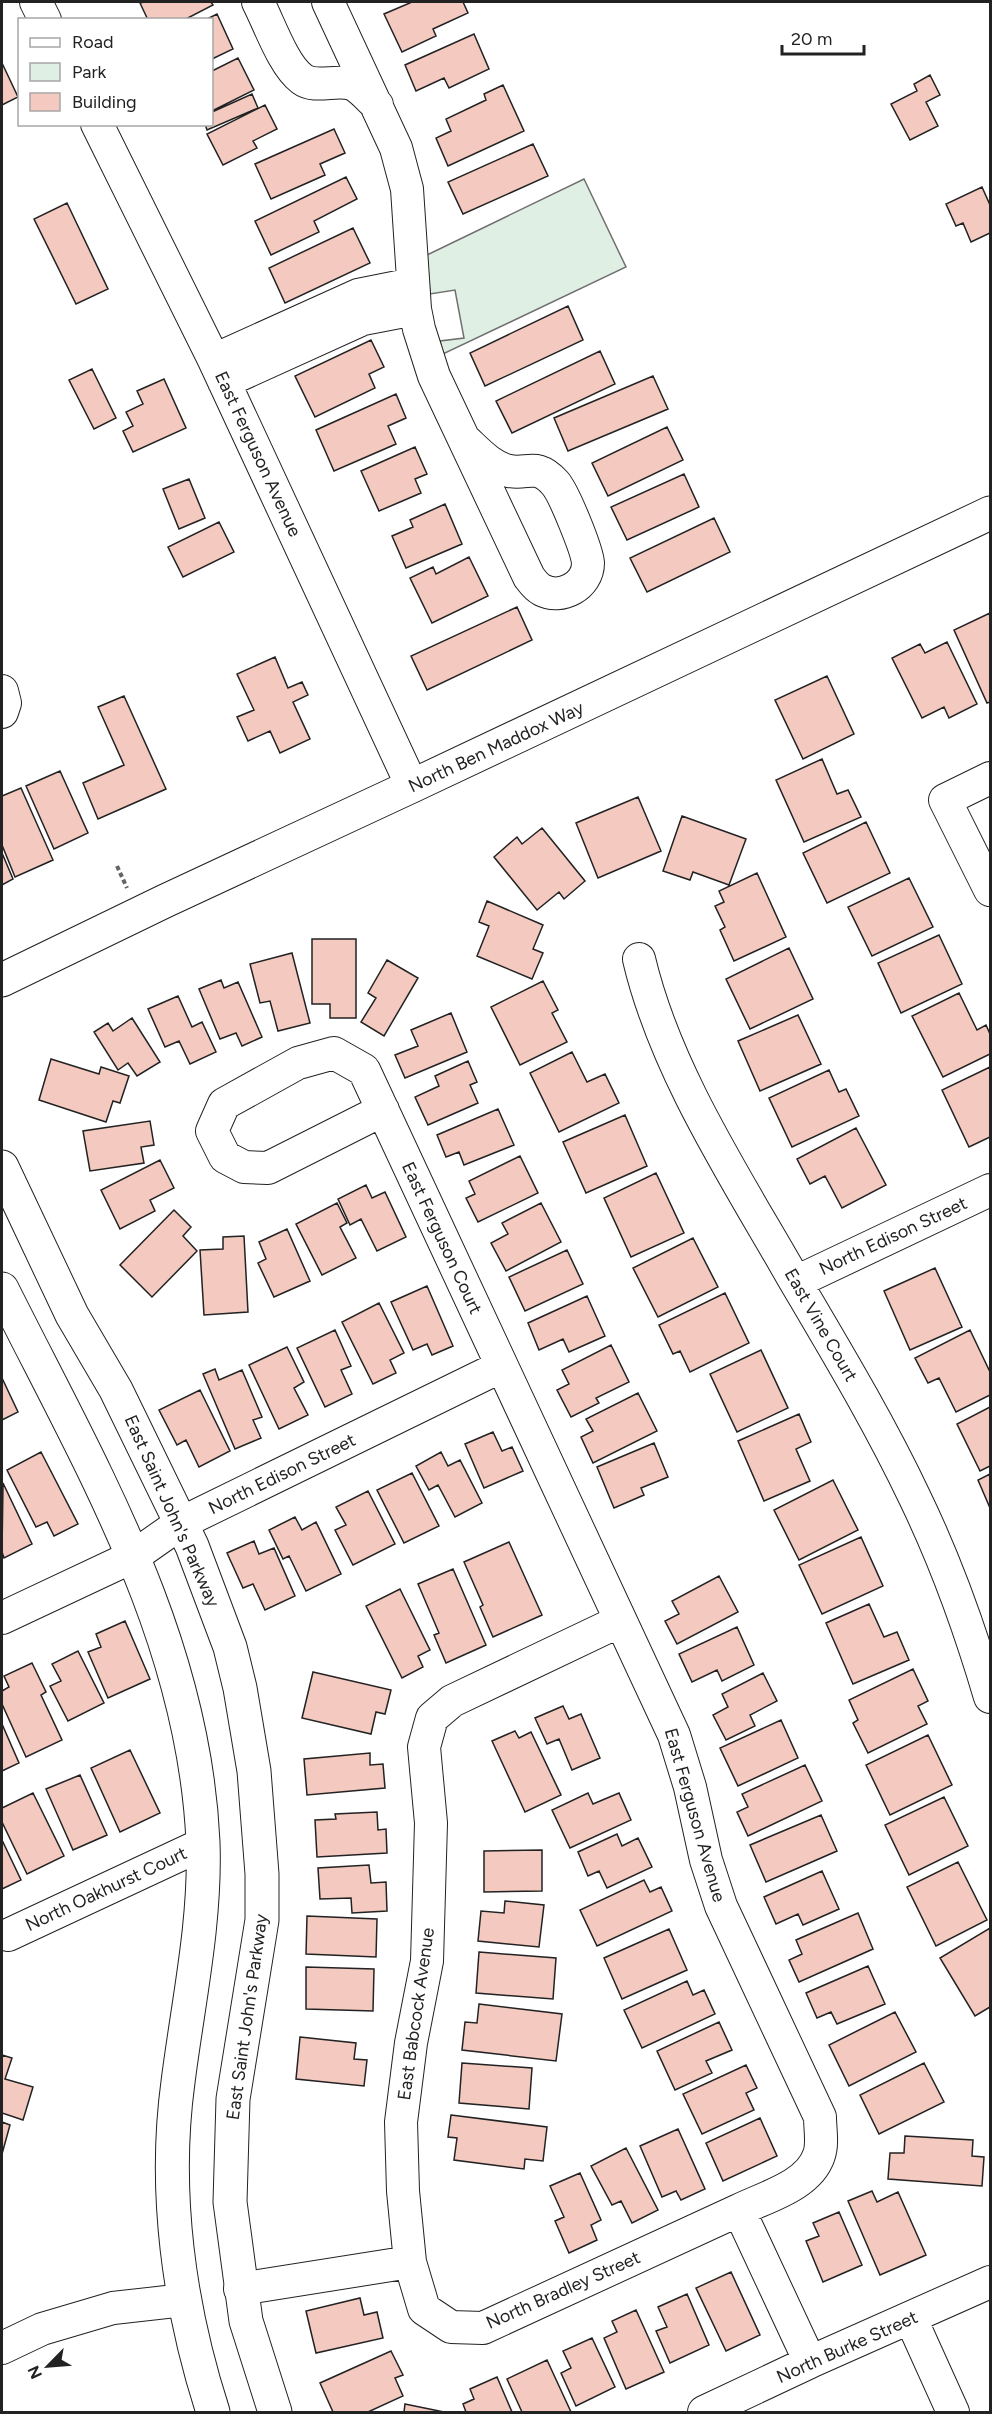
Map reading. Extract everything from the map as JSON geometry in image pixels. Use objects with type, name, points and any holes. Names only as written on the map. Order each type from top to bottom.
[{"type":"main road","name":"North Ben Maddox Way","points":[[2,980],[156,905],[990,513]]},
{"type":"main road","name":"East Saint John's Parkway","points":[[2,1167],[72,1315],[116,1390],[181,1523],[217,1609],[230,1647],[240,1688],[254,1771],[262,1874],[262,1920],[233,2099],[230,2202],[240,2289],[253,2347],[275,2412]]},
{"type":"main road","points":[[2,1289],[134,1556],[166,1641],[183,1699],[198,1776],[203,1844],[201,1916],[177,2085],[172,2154],[175,2228],[184,2300],[197,2358],[213,2412]]},
{"type":"street","points":[[36,2],[44,18]]},
{"type":"street","points":[[258,2],[290,66],[303,80],[319,84],[338,81],[355,85],[378,106]]},
{"type":"street","points":[[328,2],[396,148],[407,189],[418,329],[434,376],[528,577],[540,589],[554,594],[569,591],[583,580],[588,565],[586,550],[557,484],[545,474],[530,469],[511,472],[493,465],[465,440]]},
{"type":"street","name":"East Ferguson Avenue","points":[[98,126],[219,371],[412,786]]},
{"type":"street","points":[[219,371],[363,320],[414,297]]},
{"type":"street","points":[[2,691],[5,703],[2,712]]},
{"type":"street","points":[[990,778],[945,800],[990,890]]},
{"type":"street","name":"East Vine Court","points":[[639,959],[648,995],[665,1041],[722,1154],[878,1424],[916,1498],[968,1622],[990,1697]]},
{"type":"street","name":"East Ferguson Court","points":[[383,1110],[268,1168],[244,1167],[225,1157],[212,1131],[224,1104],[298,1063],[334,1053],[364,1070],[383,1110],[502,1366]]},
{"type":"street","name":"North Edison Street","points":[[796,1282],[990,1190]]},
{"type":"street","name":"East Ferguson Avenue","points":[[502,1366],[674,1735],[690,1787],[706,1860],[721,1906],[820,2117],[820,2154],[812,2168],[801,2180],[739,2210]]},
{"type":"street","name":"North Edison Street","points":[[2,1618],[134,1556],[181,1523],[502,1366]]},
{"type":"street","name":"East Babcock Avenue","points":[[410,2262],[403,2191],[401,2122],[411,2043],[427,1961],[431,1823],[424,1747],[428,1730],[432,1718],[452,1701],[620,1621]]},
{"type":"street","name":"North Oakhurst Court","points":[[8,1935],[203,1844]]},
{"type":"street","points":[[739,2210],[810,2362]]},
{"type":"street","name":"North Bradley Street","points":[[410,2262],[424,2309],[451,2327],[483,2328],[739,2210]]},
{"type":"street","points":[[240,2289],[410,2262]]},
{"type":"street","name":"North Burke Street","points":[[704,2412],[990,2282]]},
{"type":"street","points":[[2,2348],[42,2330],[113,2308],[184,2300]]},
{"type":"street","points":[[911,2319],[952,2412]]},
{"type":"green space","points":[[584,179],[626,267],[443,354],[440,341],[464,338],[455,290],[430,294],[427,255]]},
{"type":"building","points":[[211,2],[213,5],[188,18],[147,18],[140,3]]},
{"type":"building","points":[[412,2],[463,2],[468,13],[433,29],[436,36],[402,52],[384,14]]},
{"type":"building","points":[[217,14],[233,49],[213,59],[213,18],[209,18]]},
{"type":"building","points":[[474,34],[489,69],[449,88],[444,78],[416,91],[405,65]]},
{"type":"building","points":[[238,58],[254,90],[213,110],[213,70]]},
{"type":"building","points":[[2,63],[18,97],[2,105]]},
{"type":"building","points":[[930,75],[940,95],[926,102],[938,126],[910,140],[891,104],[917,91],[914,84]]},
{"type":"building","points":[[503,85],[524,131],[448,166],[436,138],[451,131],[446,119],[486,100],[484,94]]},
{"type":"building","points":[[252,94],[258,108],[207,130],[206,126],[213,126],[213,112]]},
{"type":"building","points":[[265,105],[277,129],[253,141],[257,148],[223,165],[207,134]]},
{"type":"building","points":[[334,129],[345,153],[320,164],[325,175],[271,199],[255,164]]},
{"type":"building","points":[[533,144],[548,176],[463,214],[448,182]]},
{"type":"building","points":[[346,177],[357,199],[314,221],[319,232],[271,255],[255,221]]},
{"type":"building","points":[[982,187],[990,205],[990,233],[971,242],[963,223],[956,226],[946,204]]},
{"type":"building","points":[[67,203],[108,289],[76,304],[34,219]]},
{"type":"building","points":[[353,228],[370,263],[285,303],[269,268]]},
{"type":"building","points":[[568,306],[583,340],[485,386],[470,353]]},
{"type":"building","points":[[371,340],[384,367],[369,374],[375,388],[315,417],[295,376]]},
{"type":"building","points":[[600,351],[615,384],[512,433],[496,401]]},
{"type":"building","points":[[92,369],[116,418],[94,429],[69,380]]},
{"type":"building","points":[[653,376],[668,409],[568,451],[554,418]]},
{"type":"building","points":[[164,379],[186,428],[133,452],[123,431],[133,426],[126,412],[143,404],[137,391]]},
{"type":"building","points":[[396,394],[406,418],[388,426],[396,444],[334,471],[316,430]]},
{"type":"building","points":[[667,427],[683,460],[608,496],[592,463]]},
{"type":"building","points":[[415,447],[427,474],[415,479],[421,493],[379,511],[361,471]]},
{"type":"building","points":[[684,474],[699,507],[627,540],[611,507]]},
{"type":"building","points":[[189,479],[205,518],[179,529],[163,489]]},
{"type":"building","points":[[445,504],[462,544],[406,568],[392,536],[413,527],[410,520]]},
{"type":"building","points":[[714,518],[730,552],[647,592],[630,558]]},
{"type":"building","points":[[219,522],[234,552],[183,577],[168,547]]},
{"type":"building","points":[[469,557],[488,596],[432,623],[410,578],[433,567],[436,574]]},
{"type":"building","points":[[517,607],[532,640],[427,690],[411,656]]},
{"type":"building","points":[[990,613],[990,702],[987,703],[954,630]]},
{"type":"building","points":[[947,642],[977,704],[949,718],[944,707],[922,718],[892,658],[920,644],[925,653]]},
{"type":"building","points":[[275,657],[288,688],[302,682],[308,695],[293,702],[310,739],[280,753],[270,731],[248,741],[237,717],[254,710],[237,674]]},
{"type":"building","points":[[827,676],[854,734],[803,759],[775,700]]},
{"type":"building","points":[[124,696],[166,789],[98,819],[83,783],[124,765],[98,707]]},
{"type":"building","points":[[822,759],[837,794],[848,790],[861,817],[804,842],[776,780]]},
{"type":"building","points":[[60,771],[88,833],[54,849],[26,786]]},
{"type":"building","points":[[21,788],[53,860],[15,877],[2,845],[2,796]]},
{"type":"building","points":[[638,797],[661,851],[598,878],[576,823]]},
{"type":"building","points":[[682,816],[746,839],[729,885],[693,872],[690,880],[663,871]]},
{"type":"building","points":[[866,822],[890,873],[827,903],[803,853]]},
{"type":"building","points":[[542,828],[585,881],[564,899],[559,892],[537,910],[494,857],[517,837],[522,844]]},
{"type":"building","points":[[2,853],[13,879],[2,885]]},
{"type":"building","points":[[757,873],[786,937],[734,961],[720,930],[725,927],[715,906],[724,902],[719,891]]},
{"type":"building","points":[[909,878],[933,927],[872,956],[848,907]]},
{"type":"building","points":[[487,901],[543,925],[533,949],[543,953],[532,979],[477,956],[489,926],[479,922]]},
{"type":"building","points":[[939,935],[962,984],[901,1013],[878,963]]},
{"type":"building","points":[[312,939],[356,939],[356,1018],[330,1018],[330,1004],[312,1004]]},
{"type":"building","points":[[789,948],[813,999],[750,1029],[726,979]]},
{"type":"building","points":[[292,953],[310,1023],[278,1031],[270,1001],[260,1003],[250,964]]},
{"type":"building","points":[[387,960],[418,978],[384,1036],[361,1022],[376,998],[368,993]]},
{"type":"building","points":[[221,980],[224,988],[238,982],[262,1037],[242,1046],[236,1033],[220,1039],[199,989]]},
{"type":"building","points":[[543,981],[558,1010],[552,1013],[567,1042],[520,1065],[491,1007]]},
{"type":"building","points":[[959,993],[977,1030],[986,1025],[990,1034],[990,1054],[943,1077],[912,1016]]},
{"type":"building","points":[[178,996],[192,1027],[202,1022],[216,1052],[190,1064],[179,1041],[165,1047],[148,1009]]},
{"type":"building","points":[[451,1013],[467,1052],[405,1078],[395,1055],[418,1046],[411,1030]]},
{"type":"building","points":[[798,1015],[821,1064],[760,1091],[738,1041]]},
{"type":"building","points":[[132,1018],[160,1062],[137,1076],[128,1063],[118,1070],[94,1032],[108,1023],[113,1031]]},
{"type":"building","points":[[572,1052],[587,1082],[605,1074],[619,1103],[559,1132],[530,1073]]},
{"type":"building","points":[[51,1059],[99,1074],[101,1067],[129,1076],[120,1103],[113,1101],[106,1122],[39,1100]]},
{"type":"building","points":[[468,1061],[477,1082],[470,1085],[478,1103],[428,1125],[415,1097],[439,1086],[435,1076]]},
{"type":"building","points":[[990,1067],[990,1137],[969,1147],[942,1090]]},
{"type":"building","points":[[829,1070],[839,1092],[846,1089],[859,1116],[792,1147],[769,1098]]},
{"type":"building","points":[[498,1109],[514,1145],[464,1165],[459,1152],[446,1157],[437,1135]]},
{"type":"building","points":[[625,1115],[647,1166],[586,1193],[563,1142]]},
{"type":"building","points":[[150,1121],[154,1145],[141,1147],[144,1163],[90,1171],[83,1131]]},
{"type":"building","points":[[856,1128],[886,1185],[842,1208],[825,1176],[810,1184],[797,1159]]},
{"type":"building","points":[[520,1156],[538,1193],[478,1222],[466,1198],[475,1194],[469,1181]]},
{"type":"building","points":[[160,1160],[174,1188],[150,1200],[155,1211],[120,1229],[101,1190]]},
{"type":"building","points":[[656,1173],[684,1233],[631,1257],[604,1198]]},
{"type":"building","points":[[366,1185],[372,1198],[385,1192],[406,1237],[377,1251],[361,1219],[350,1225],[338,1199]]},
{"type":"building","points":[[337,1203],[347,1223],[340,1227],[356,1258],[322,1275],[296,1224]]},
{"type":"building","points":[[541,1203],[561,1242],[506,1271],[491,1243],[508,1234],[502,1223]]},
{"type":"building","points":[[174,1210],[191,1227],[183,1236],[197,1251],[152,1297],[120,1265]]},
{"type":"building","points":[[287,1229],[310,1281],[274,1297],[258,1263],[266,1259],[259,1242]]},
{"type":"building","points":[[244,1236],[248,1312],[204,1315],[200,1250],[223,1249],[223,1237]]},
{"type":"building","points":[[693,1238],[718,1287],[658,1317],[633,1268]]},
{"type":"building","points":[[567,1250],[583,1284],[525,1311],[509,1277]]},
{"type":"building","points":[[935,1268],[962,1327],[910,1350],[884,1291]]},
{"type":"building","points":[[427,1286],[453,1346],[432,1355],[427,1344],[413,1350],[391,1302]]},
{"type":"building","points":[[725,1293],[749,1343],[690,1372],[680,1351],[673,1354],[659,1325]]},
{"type":"building","points":[[587,1296],[605,1336],[569,1352],[563,1339],[539,1350],[528,1323]]},
{"type":"building","points":[[379,1303],[404,1353],[390,1360],[396,1373],[373,1384],[342,1322]]},
{"type":"building","points":[[335,1330],[351,1366],[341,1370],[352,1394],[325,1407],[297,1348]]},
{"type":"building","points":[[970,1330],[990,1372],[990,1395],[956,1412],[939,1378],[928,1383],[915,1358]]},
{"type":"building","points":[[611,1345],[629,1382],[596,1398],[599,1403],[571,1417],[557,1390],[569,1384],[562,1370]]},
{"type":"building","points":[[287,1347],[304,1382],[294,1388],[308,1415],[279,1429],[249,1365]]},
{"type":"building","points":[[761,1350],[788,1408],[737,1432],[710,1374]]},
{"type":"building","points":[[215,1369],[219,1380],[242,1370],[262,1417],[253,1420],[261,1438],[235,1449],[203,1374]]},
{"type":"building","points":[[2,1378],[18,1412],[2,1420]]},
{"type":"building","points":[[200,1390],[230,1451],[199,1467],[186,1440],[177,1445],[159,1410]]},
{"type":"building","points":[[638,1393],[657,1431],[593,1463],[581,1437],[593,1431],[586,1419]]},
{"type":"building","points":[[990,1407],[990,1466],[980,1471],[957,1424]]},
{"type":"building","points":[[799,1414],[811,1442],[796,1449],[810,1481],[764,1501],[738,1441]]},
{"type":"building","points":[[493,1432],[502,1451],[512,1447],[523,1471],[484,1488],[465,1444]]},
{"type":"building","points":[[654,1443],[668,1477],[641,1488],[644,1495],[614,1508],[597,1467]]},
{"type":"building","points":[[41,1452],[78,1524],[54,1536],[47,1522],[36,1527],[7,1470]]},
{"type":"building","points":[[441,1452],[448,1466],[460,1460],[482,1503],[455,1517],[438,1485],[429,1490],[416,1466]]},
{"type":"building","points":[[412,1473],[439,1526],[404,1543],[377,1490]]},
{"type":"building","points":[[990,1474],[990,1508],[978,1480]]},
{"type":"building","points":[[833,1480],[858,1530],[799,1560],[774,1510]]},
{"type":"building","points":[[3,1483],[32,1544],[4,1558],[2,1552]]},
{"type":"building","points":[[368,1491],[395,1544],[353,1565],[335,1530],[346,1525],[336,1507]]},
{"type":"building","points":[[295,1517],[302,1530],[316,1522],[341,1574],[306,1591],[289,1556],[283,1559],[269,1530]]},
{"type":"building","points":[[861,1537],[883,1586],[822,1614],[799,1565]]},
{"type":"building","points":[[254,1541],[259,1554],[274,1548],[295,1596],[265,1610],[253,1584],[243,1588],[227,1553]]},
{"type":"building","points":[[509,1542],[542,1615],[493,1637],[480,1607],[483,1605],[464,1562]]},
{"type":"building","points":[[453,1569],[486,1645],[446,1663],[434,1635],[439,1633],[418,1584]]},
{"type":"building","points":[[719,1576],[738,1612],[677,1644],[665,1621],[679,1614],[672,1601]]},
{"type":"building","points":[[400,1589],[430,1650],[418,1656],[423,1667],[402,1678],[366,1606]]},
{"type":"building","points":[[869,1604],[884,1637],[897,1632],[909,1660],[853,1684],[826,1623]]},
{"type":"building","points":[[125,1621],[150,1679],[108,1698],[88,1652],[101,1647],[96,1634]]},
{"type":"building","points":[[737,1627],[754,1665],[722,1681],[717,1670],[692,1682],[679,1654]]},
{"type":"building","points":[[78,1651],[104,1703],[68,1721],[50,1686],[61,1681],[52,1664]]},
{"type":"building","points":[[32,1663],[46,1692],[41,1695],[62,1740],[26,1757],[2,1704],[2,1691],[9,1687],[4,1676]]},
{"type":"building","points":[[913,1669],[928,1701],[918,1706],[927,1724],[868,1753],[853,1723],[858,1720],[849,1700]]},
{"type":"building","points":[[313,1672],[391,1690],[385,1714],[376,1712],[371,1734],[302,1718]]},
{"type":"building","points":[[763,1673],[777,1701],[750,1715],[755,1726],[726,1740],[713,1715],[728,1707],[722,1694]]},
{"type":"building","points":[[563,1706],[569,1719],[581,1714],[600,1758],[572,1770],[559,1739],[547,1744],[535,1718]]},
{"type":"building","points":[[781,1720],[798,1758],[738,1786],[720,1748]]},
{"type":"building","points":[[2,1724],[19,1763],[2,1771]]},
{"type":"building","points":[[515,1731],[519,1738],[531,1732],[561,1795],[525,1812],[492,1741]]},
{"type":"building","points":[[928,1735],[952,1785],[890,1815],[866,1765]]},
{"type":"building","points":[[130,1750],[160,1813],[120,1832],[91,1768]]},
{"type":"building","points":[[370,1753],[370,1765],[383,1764],[385,1788],[307,1795],[304,1759]]},
{"type":"building","points":[[805,1765],[822,1801],[748,1836],[737,1812],[748,1807],[742,1794]]},
{"type":"building","points":[[80,1775],[107,1835],[73,1850],[46,1789]]},
{"type":"building","points":[[33,1793],[64,1856],[27,1874],[2,1822],[2,1808]]},
{"type":"building","points":[[588,1793],[593,1804],[619,1793],[631,1820],[570,1848],[552,1810]]},
{"type":"building","points":[[944,1797],[968,1846],[909,1875],[885,1825]]},
{"type":"building","points":[[377,1812],[378,1830],[386,1829],[387,1853],[317,1857],[315,1820],[336,1819],[335,1814]]},
{"type":"building","points":[[821,1815],[837,1851],[766,1882],[750,1845]]},
{"type":"building","points":[[617,1834],[622,1846],[638,1838],[652,1867],[607,1888],[599,1871],[588,1876],[578,1852]]},
{"type":"building","points":[[2,1840],[21,1880],[2,1889]]},
{"type":"building","points":[[542,1850],[542,1891],[484,1892],[484,1851]]},
{"type":"building","points":[[958,1862],[987,1920],[936,1946],[907,1887]]},
{"type":"building","points":[[369,1865],[371,1883],[386,1882],[387,1911],[352,1913],[351,1898],[320,1899],[318,1868]]},
{"type":"building","points":[[822,1871],[839,1909],[803,1925],[798,1914],[776,1924],[764,1897]]},
{"type":"building","points":[[644,1880],[650,1892],[661,1887],[672,1911],[597,1946],[580,1910]]},
{"type":"building","points":[[505,1901],[544,1905],[539,1947],[478,1941],[481,1911],[504,1913]]},
{"type":"building","points":[[858,1913],[873,1949],[799,1982],[789,1960],[802,1954],[796,1940]]},
{"type":"building","points":[[307,1916],[377,1919],[376,1957],[306,1954]]},
{"type":"building","points":[[990,1928],[990,2007],[975,2016],[940,1958]]},
{"type":"building","points":[[669,1929],[687,1970],[622,1999],[604,1958]]},
{"type":"building","points":[[479,1952],[556,1958],[553,1999],[476,1993]]},
{"type":"building","points":[[868,1966],[885,2004],[837,2024],[831,2012],[817,2018],[806,1993]]},
{"type":"building","points":[[306,1967],[374,1969],[373,2011],[306,2009]]},
{"type":"building","points":[[687,1981],[693,1995],[704,1990],[715,2014],[642,2048],[624,2010]]},
{"type":"building","points":[[479,2004],[562,2014],[556,2061],[462,2050],[465,2022],[477,2023]]},
{"type":"building","points":[[895,2012],[916,2052],[849,2086],[829,2045]]},
{"type":"building","points":[[719,2022],[732,2050],[706,2061],[712,2073],[675,2090],[657,2051]]},
{"type":"building","points":[[300,2037],[356,2043],[354,2059],[367,2060],[364,2086],[296,2079]]},
{"type":"building","points":[[2,2055],[12,2058],[5,2079],[33,2087],[23,2120],[2,2113]]},
{"type":"building","points":[[462,2063],[532,2068],[529,2109],[459,2103]]},
{"type":"building","points":[[924,2063],[944,2102],[879,2134],[860,2095]]},
{"type":"building","points":[[746,2065],[757,2088],[746,2093],[754,2110],[702,2134],[683,2094]]},
{"type":"building","points":[[451,2115],[547,2127],[543,2161],[525,2159],[524,2169],[454,2160],[457,2138],[448,2137]]},
{"type":"building","points":[[760,2118],[777,2156],[723,2181],[706,2143]]},
{"type":"building","points":[[2,2122],[10,2125],[2,2154]]},
{"type":"building","points":[[678,2129],[705,2189],[681,2200],[676,2191],[662,2197],[640,2146]]},
{"type":"building","points":[[905,2136],[973,2140],[972,2156],[984,2157],[982,2186],[888,2179],[890,2153],[904,2153]]},
{"type":"building","points":[[626,2148],[658,2210],[632,2223],[621,2201],[612,2205],[591,2166]]},
{"type":"building","points":[[580,2173],[601,2220],[591,2225],[597,2240],[569,2253],[555,2221],[564,2217],[550,2186]]},
{"type":"building","points":[[872,2191],[877,2202],[898,2192],[926,2255],[880,2275],[848,2201]]},
{"type":"building","points":[[839,2212],[862,2265],[823,2282],[806,2241],[819,2236],[813,2223]]},
{"type":"building","points":[[731,2272],[760,2335],[726,2351],[696,2288]]},
{"type":"building","points":[[687,2294],[709,2345],[670,2363],[656,2331],[667,2327],[658,2307]]},
{"type":"building","points":[[360,2298],[364,2315],[377,2312],[383,2338],[316,2353],[306,2311]]},
{"type":"building","points":[[636,2310],[664,2372],[626,2389],[604,2338],[617,2332],[612,2321]]},
{"type":"building","points":[[592,2338],[615,2387],[576,2406],[561,2373],[571,2368],[563,2351]]},
{"type":"building","points":[[391,2351],[403,2375],[395,2378],[403,2396],[368,2412],[333,2412],[320,2383]]},
{"type":"building","points":[[547,2360],[571,2412],[522,2412],[507,2379]]},
{"type":"building","points":[[497,2377],[512,2412],[466,2412],[463,2404],[474,2399],[470,2389]]},
{"type":"building","points":[[405,2404],[444,2412],[404,2412]]}]
